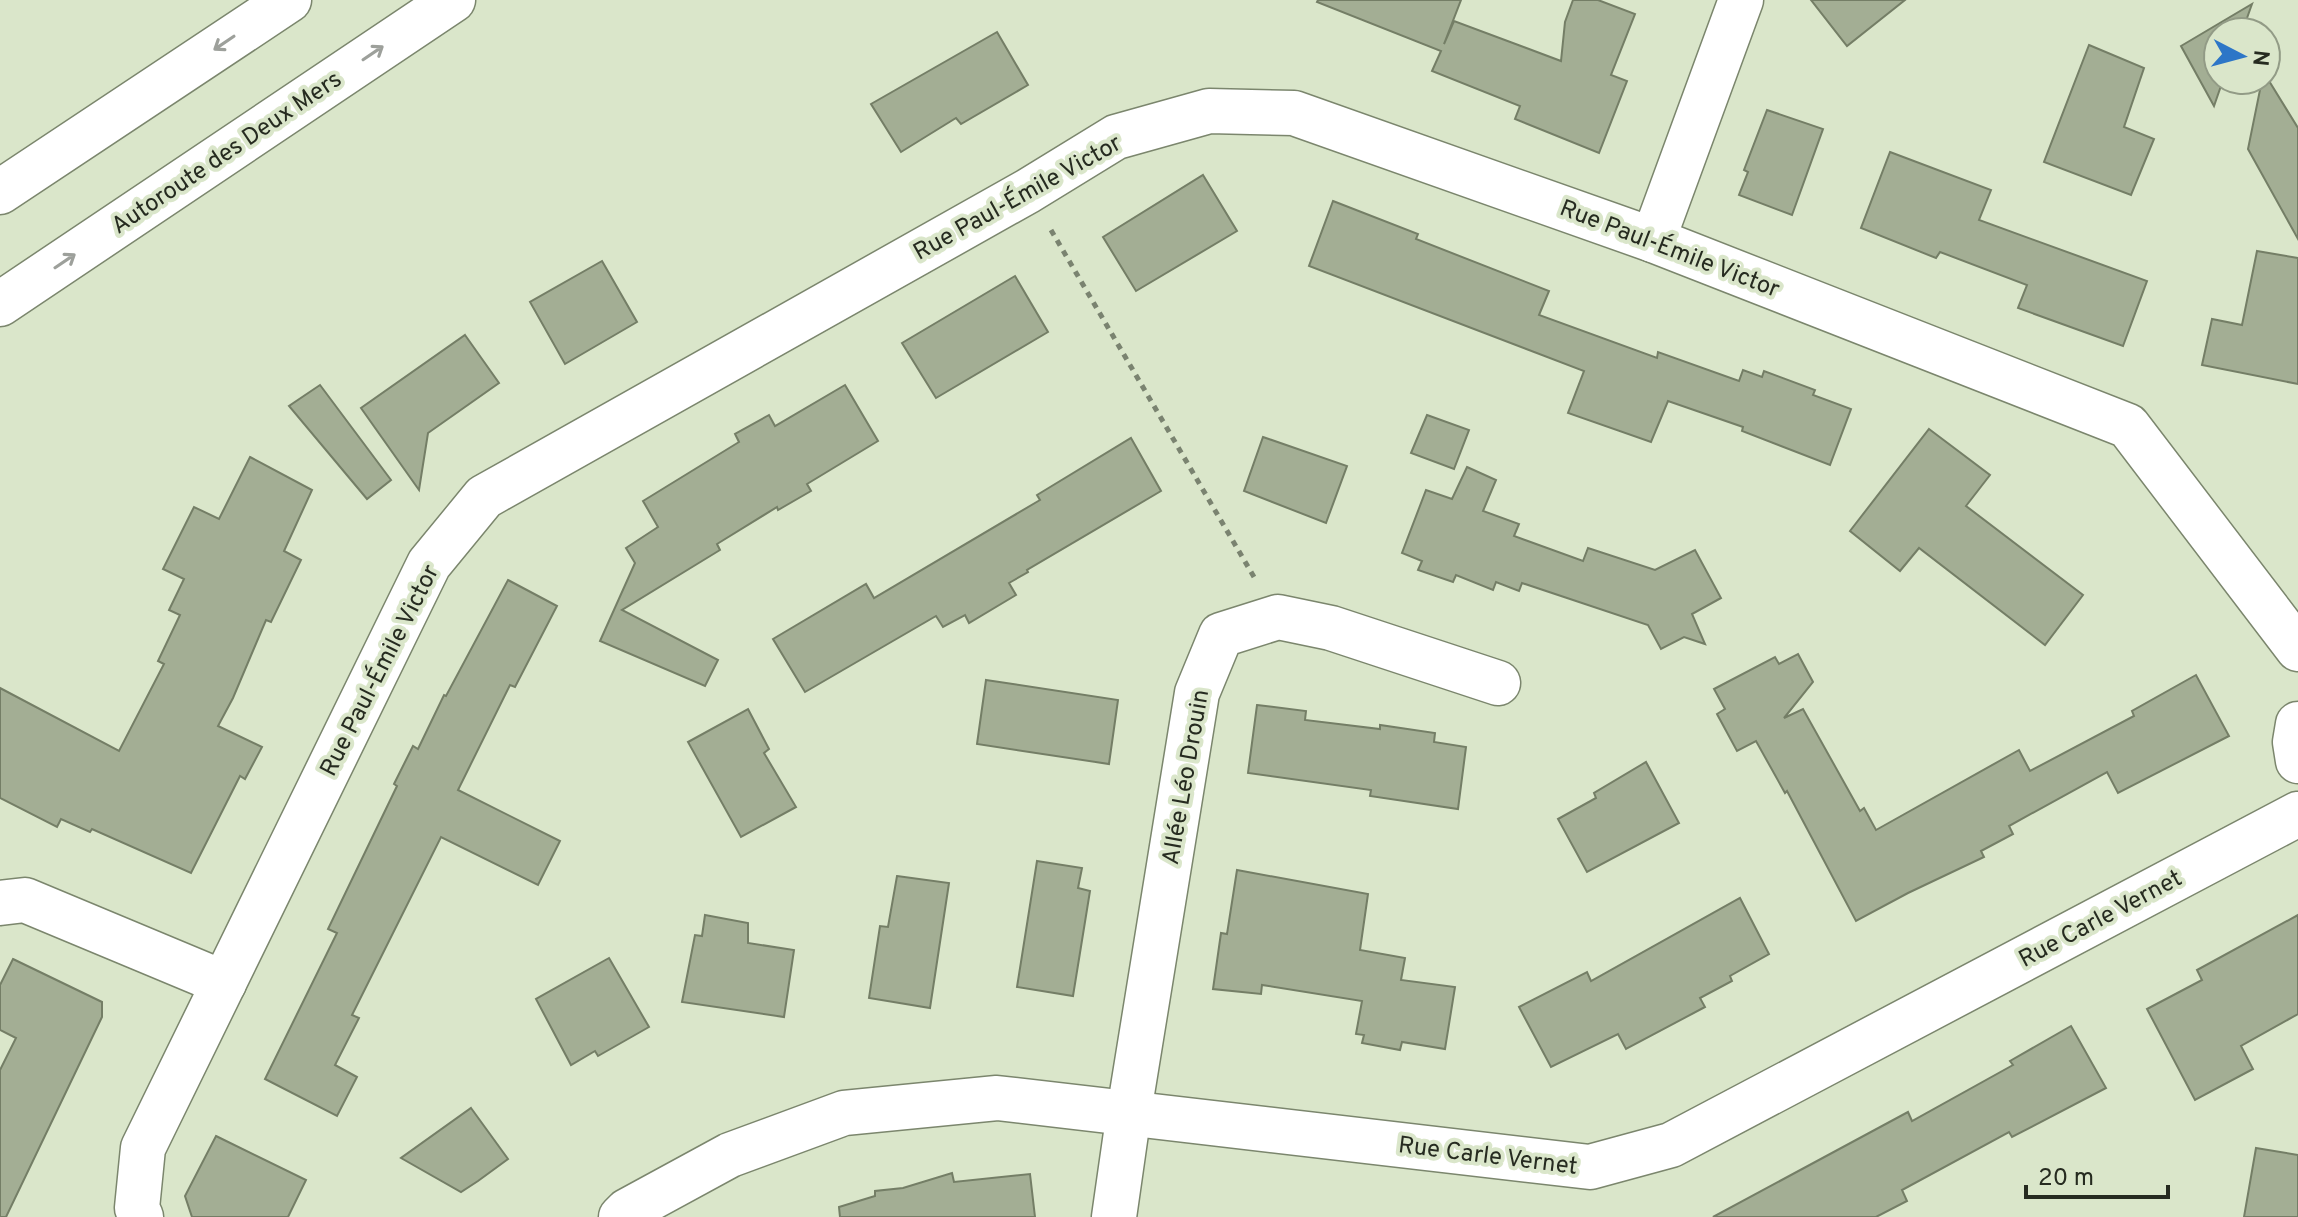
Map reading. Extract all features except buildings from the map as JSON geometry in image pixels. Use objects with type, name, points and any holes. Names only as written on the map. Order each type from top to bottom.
[{"type":"main road","points":[[0,192],[289,0]]},
{"type":"main road","name":"Autoroute des Deux Mers","points":[[0,304],[453,0]]},
{"type":"main road","points":[[1653,240],[1741,0]]},
{"type":"main road","name":"Rue Paul-Émile Victor","points":[[141,1217],[137,1208],[143,1148],[429,564],[484,497],[1028,191],[1116,137],[1209,111],[1294,113],[1653,240],[2128,426],[2298,649]]},
{"type":"main road","name":"Allée Léo Drouin","points":[[1114,1217],[1197,693],[1221,635],[1278,617],[1331,628],[1498,683]]},
{"type":"main road","points":[[2298,724],[2295,742],[2298,761]]},
{"type":"main road","name":"Rue Carle Vernet","points":[[621,1217],[730,1155],[844,1113],[997,1098],[1590,1167],[1671,1145],[2298,814]]},
{"type":"main road","points":[[0,903],[25,900],[224,983]]},
{"type":"path","points":[[1028,191],[1278,617]]}]
